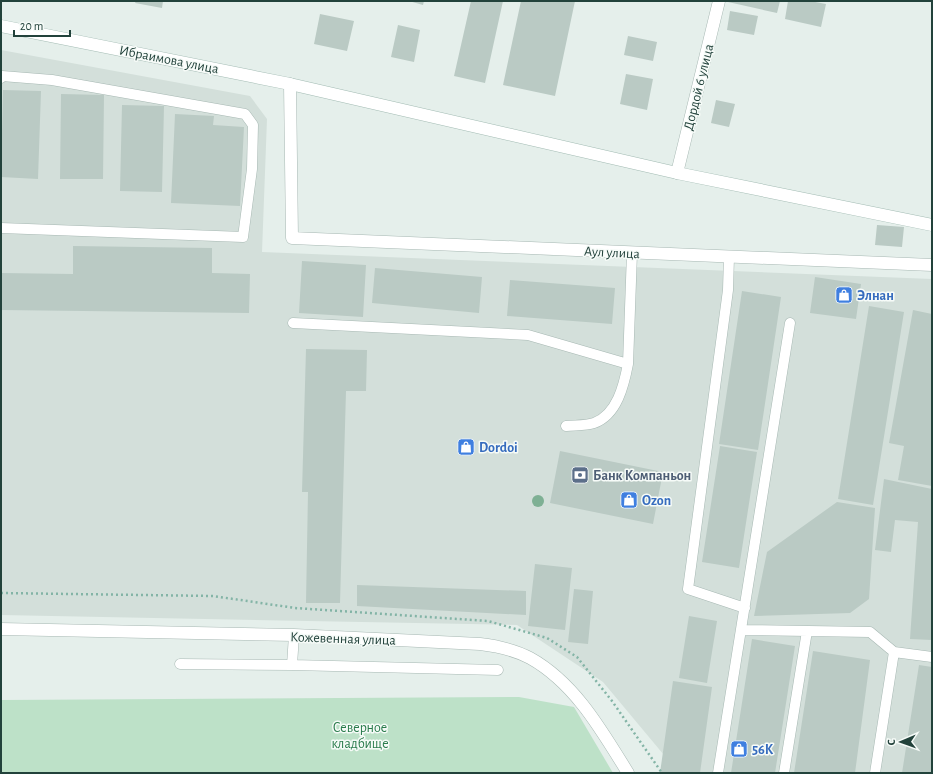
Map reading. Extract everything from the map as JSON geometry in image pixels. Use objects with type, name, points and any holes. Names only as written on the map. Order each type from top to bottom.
[{"type":"street","name":"Дордой 6 улица","points":[[677,173],[720,1]]},
{"type":"street","name":"Ибраимова улица","points":[[1,26],[290,84],[677,173],[932,225]]},
{"type":"street","name":"Аул улица","points":[[290,84],[292,238],[932,265]]},
{"type":"street","name":"Кожевенная улица","points":[[1,629],[294,636],[480,644],[515,652],[530,658],[542,667],[580,701],[628,773]]},
{"type":"lane","points":[[1,78],[2,76],[52,80],[245,114],[253,125],[252,169],[243,237],[1,228]]},
{"type":"lane","points":[[566,426],[594,423],[604,416],[616,402],[621,392],[628,364],[632,253]]},
{"type":"lane","points":[[729,257],[728,290],[688,589],[745,608]]},
{"type":"lane","points":[[718,773],[790,323]]},
{"type":"lane","points":[[292,324],[528,335],[628,364]]},
{"type":"lane","points":[[741,630],[870,632],[894,652],[932,657]]},
{"type":"lane","points":[[784,773],[807,631]]},
{"type":"lane","points":[[292,665],[294,636]]},
{"type":"lane","points":[[875,773],[894,652]]},
{"type":"lane","points":[[180,664],[498,670]]},
{"type":"shaded area","name":"Dordoi","points":[[1,50],[250,96],[267,119],[262,252],[932,279],[932,773],[679,773],[603,682],[517,625],[1,615]]},
{"type":"green space","name":"Северное кладбище","points":[[519,697],[574,707],[613,773],[1,773],[1,700]]},
{"type":"building","points":[[136,1],[163,1],[162,8],[135,3]]},
{"type":"building","points":[[409,1],[424,1],[423,5]]},
{"type":"building","points":[[471,1],[503,1],[485,83],[454,76]]},
{"type":"building","points":[[521,1],[575,1],[555,96],[503,85]]},
{"type":"building","points":[[728,1],[780,1],[777,13]]},
{"type":"building","points":[[788,1],[810,1],[826,4],[821,27],[785,19]]},
{"type":"building","points":[[730,11],[758,16],[754,35],[727,30]]},
{"type":"building","points":[[320,14],[354,21],[347,51],[314,44]]},
{"type":"building","points":[[398,25],[420,30],[414,62],[391,57]]},
{"type":"building","points":[[628,36],[657,42],[653,61],[624,55]]},
{"type":"building","points":[[626,74],[653,79],[647,110],[620,104]]},
{"type":"building","points":[[3,90],[41,91],[38,179],[1,177]]},
{"type":"building","points":[[61,94],[104,95],[103,179],[60,179]]},
{"type":"building","points":[[716,100],[735,104],[729,127],[711,123]]},
{"type":"building","points":[[122,105],[164,106],[162,192],[120,191]]},
{"type":"building","points":[[175,114],[214,116],[213,125],[244,127],[240,206],[171,203]]},
{"type":"building","points":[[877,225],[904,227],[902,247],[875,245]]},
{"type":"building","points":[[73,246],[212,248],[212,273],[250,274],[249,313],[1,310],[1,273],[73,274]]},
{"type":"building","points":[[302,261],[366,265],[363,317],[299,313]]},
{"type":"building","points":[[375,268],[482,277],[479,313],[372,303]]},
{"type":"building","points":[[815,277],[861,284],[856,319],[810,313]]},
{"type":"building","points":[[510,280],[615,288],[612,324],[507,316]]},
{"type":"building","points":[[742,291],[781,297],[758,450],[719,444]]},
{"type":"building","points":[[869,306],[904,312],[873,505],[838,499]]},
{"type":"building","points":[[913,310],[932,314],[932,486],[898,480],[904,446],[889,443]]},
{"type":"building","points":[[306,349],[367,350],[366,391],[346,391],[340,603],[306,603],[308,492],[302,492]]},
{"type":"building","points":[[720,446],[757,452],[739,568],[702,562]]},
{"type":"building","points":[[560,451],[663,472],[653,524],[550,503]]},
{"type":"building","points":[[884,479],[932,489],[932,640],[910,639],[918,522],[895,520],[891,552],[875,550]]},
{"type":"building","points":[[837,502],[875,508],[869,599],[850,613],[754,616],[767,552]]},
{"type":"building","points":[[535,564],[572,568],[565,630],[528,626]]},
{"type":"building","points":[[357,585],[526,591],[526,615],[357,606]]},
{"type":"building","points":[[574,589],[593,591],[588,644],[568,642]]},
{"type":"building","points":[[689,616],[717,621],[707,683],[679,678]]},
{"type":"building","points":[[752,639],[795,646],[775,773],[731,773]]},
{"type":"building","points":[[813,651],[870,660],[855,773],[794,773]]},
{"type":"building","points":[[919,665],[932,667],[932,773],[902,773]]},
{"type":"building","points":[[673,681],[712,687],[700,773],[660,773]]},
{"type":"place","name":"Элнан","points":[[844,295]]},
{"type":"place","name":"Dordoi","points":[[466,447]]},
{"type":"place","name":"Банк Компаньон","points":[[580,475]]},
{"type":"place","name":"Ozon","points":[[629,500]]},
{"type":"place","name":"56К","points":[[739,749]]}]
